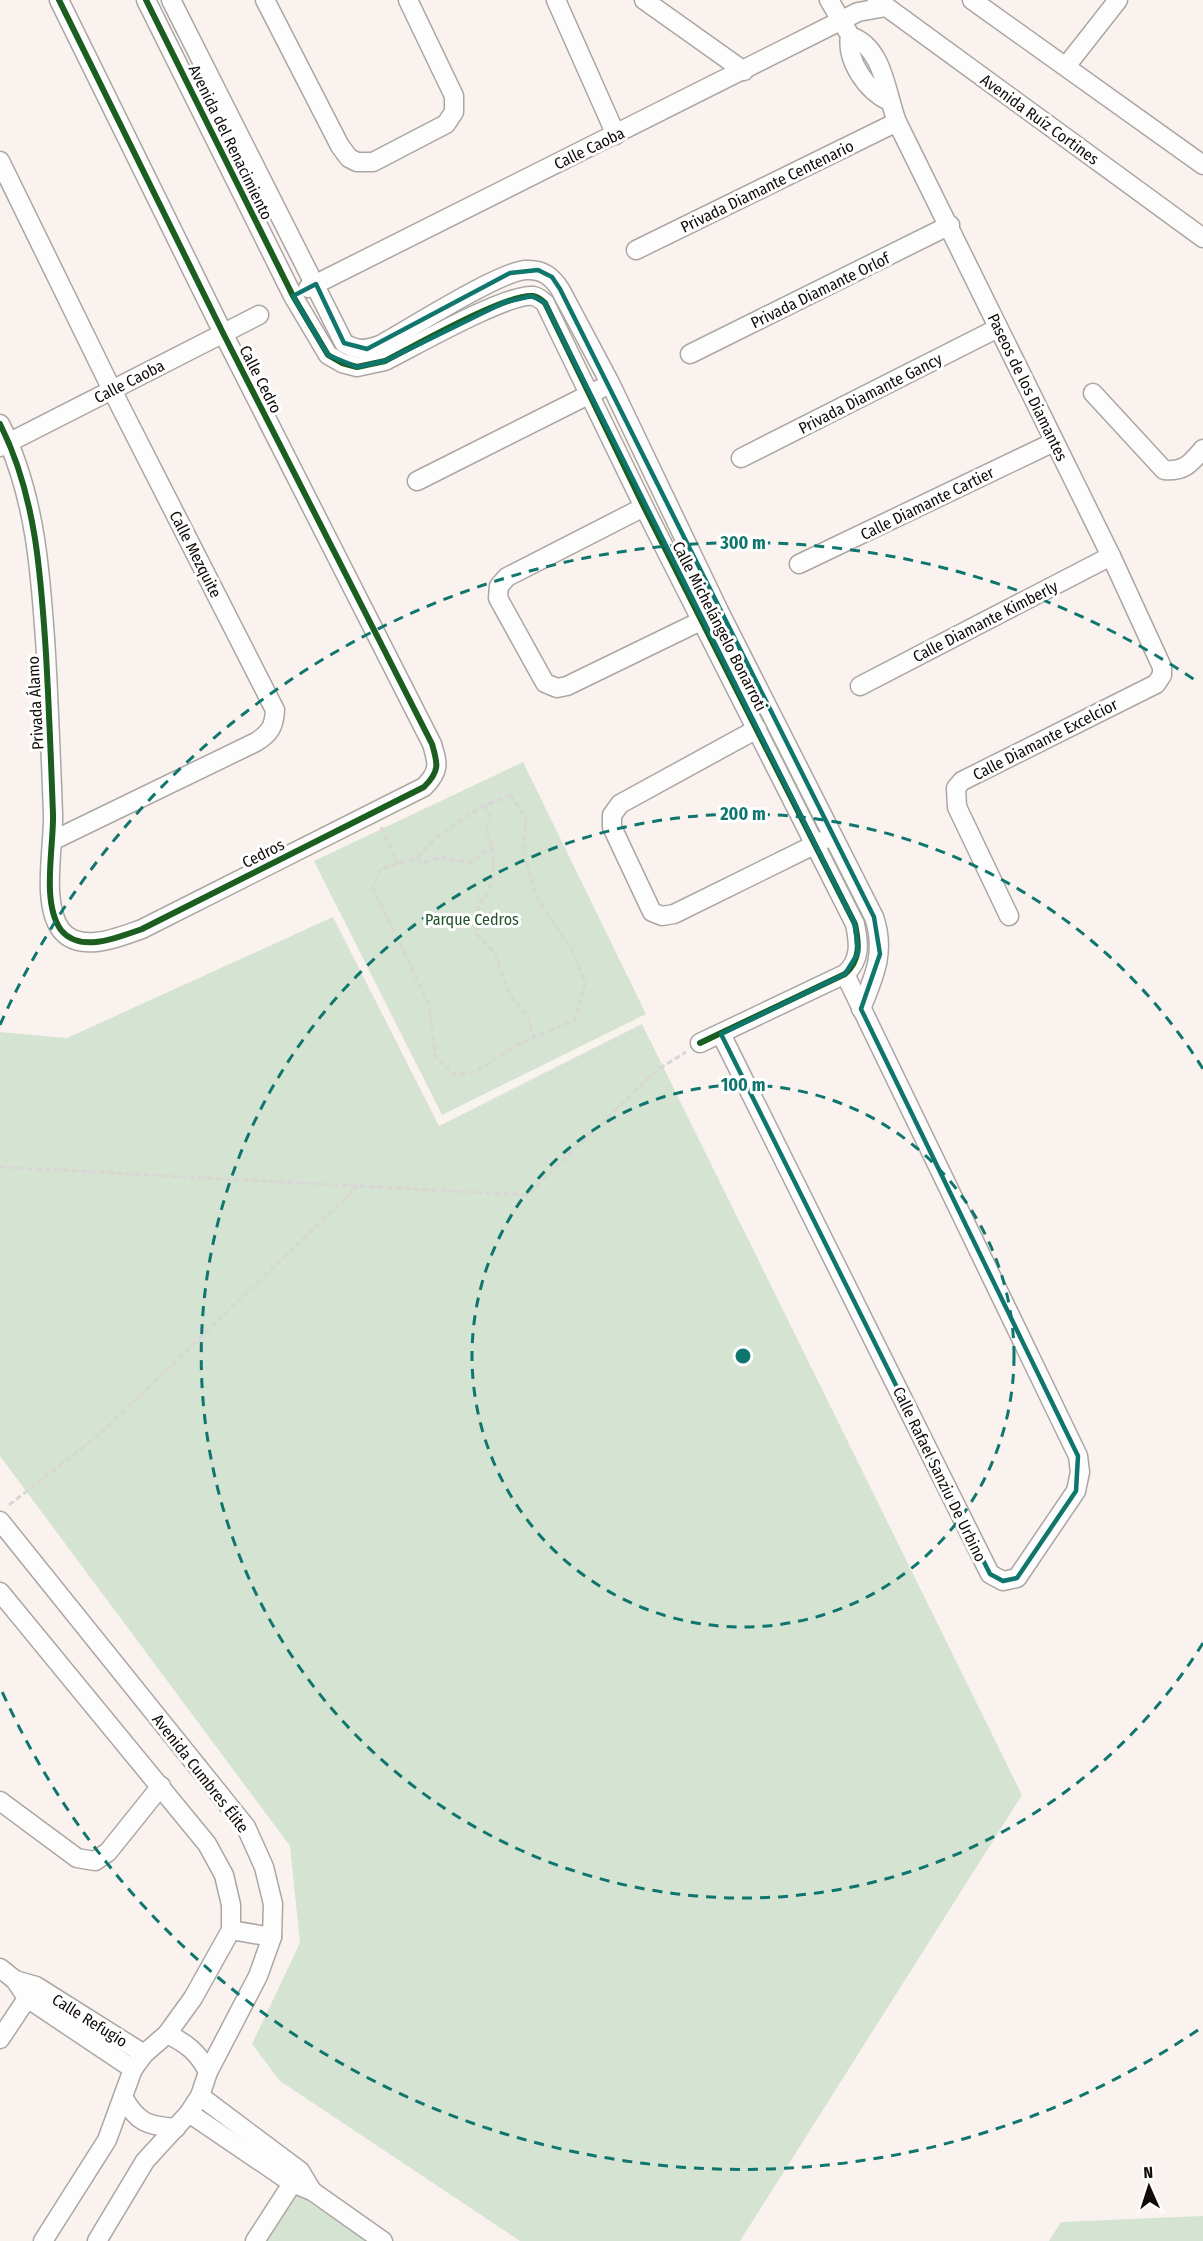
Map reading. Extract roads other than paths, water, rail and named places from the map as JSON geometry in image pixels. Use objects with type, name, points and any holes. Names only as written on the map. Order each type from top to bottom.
[{"type":"street","name":"Calle Cedro","points":[[59,0],[223,333],[432,744],[437,770]]},
{"type":"street","name":"Avenida del Renacimiento","points":[[146,0],[293,296],[328,354],[342,363]]},
{"type":"street","name":"Avenida del Renacimiento","points":[[171,0],[344,343],[354,349]]},
{"type":"street","points":[[265,0],[340,147],[349,158],[357,162],[373,162],[446,124],[454,112],[454,96],[408,0]]},
{"type":"street","points":[[556,0],[616,135]]},
{"type":"street","points":[[645,0],[744,71]]},
{"type":"street","points":[[829,0],[846,29]]},
{"type":"street","points":[[972,0],[1067,65],[1203,165]]},
{"type":"street","points":[[1067,65],[1118,0]]},
{"type":"street","name":"Calle Caoba","points":[[293,296],[744,71],[846,29],[868,8],[882,3]]},
{"type":"street","name":"Avenida Ruíz Cortines","points":[[882,3],[1203,238]]},
{"type":"street","name":"Paseos de los Diamantes","points":[[846,29],[861,39],[874,57],[885,79],[889,102],[897,122],[950,225],[1111,556],[1162,667],[1162,675]]},
{"type":"street","name":"Privada Diamante Centenario","points":[[636,250],[897,122]]},
{"type":"street","name":"Calle Mezquite","points":[[0,161],[112,390],[276,710],[269,734],[256,742],[54,840]]},
{"type":"street","name":"Privada Diamante Orlof","points":[[690,354],[950,225]]},
{"type":"street","points":[[538,270],[532,296],[505,302],[385,361],[357,367],[342,363],[354,349],[367,350],[380,345],[510,273],[538,270]]},
{"type":"street","name":"Calle Michelángelo Bonarroti","points":[[538,270],[552,277],[610,383],[719,611],[880,934],[877,969],[861,1009]]},
{"type":"street","name":"Calle Michelángelo Bonarroti","points":[[532,296],[539,297],[545,303],[644,507],[758,729],[813,846],[855,924],[858,953],[854,967],[845,974]]},
{"type":"street","name":"Calle Caoba","points":[[5,445],[259,315]]},
{"type":"street","name":"Privada Diamante Gancy","points":[[741,458],[998,327]]},
{"type":"street","points":[[417,482],[610,383]]},
{"type":"street","points":[[1094,393],[1164,470],[1177,472],[1188,468],[1203,449]]},
{"type":"street","name":"Privada Álamo","points":[[0,424],[5,445],[29,506],[41,575],[54,840],[50,889],[55,920],[62,932],[77,940],[92,943]]},
{"type":"street","name":"Calle Diamante Cartier","points":[[799,564],[1054,441]]},
{"type":"street","points":[[644,507],[507,577],[499,586],[498,598],[545,683],[557,688],[567,686],[719,611]]},
{"type":"street","name":"Calle Diamante Kimberly","points":[[860,686],[1111,556]]},
{"type":"street","name":"Calle Diamante Excelcior","points":[[1009,916],[957,807],[956,788],[962,781],[1156,684],[1162,675]]},
{"type":"street","points":[[758,729],[620,804],[612,815],[612,827],[652,912],[662,916],[674,914],[832,837]]},
{"type":"street","name":"Cedros","points":[[92,943],[142,929],[424,786],[437,770]]},
{"type":"street","points":[[700,1043],[845,974]]},
{"type":"street","name":"Calle Rafael Sanziu De Urbino","points":[[721,1034],[990,1574],[1003,1581],[1017,1578],[1076,1491],[1080,1472],[1078,1456],[845,974]]},
{"type":"street","name":"Avenida Cumbres Élite","points":[[0,1521],[246,1827],[264,1867],[273,1904],[272,1937],[258,1976],[208,2072],[200,2096],[189,2113],[145,2161],[97,2241]]},
{"type":"street","points":[[0,1592],[207,1844],[224,1875],[231,1905],[231,1930],[211,1970],[167,2034],[144,2054],[133,2069],[107,2140],[43,2241]]},
{"type":"street","points":[[0,1801],[77,1858],[95,1861],[108,1852],[161,1786]]},
{"type":"street","points":[[231,1930],[272,1937]]},
{"type":"street","name":"Calle Refugio","points":[[0,1968],[133,2069]]},
{"type":"street","name":"Calle Refugio","points":[[0,2039],[31,1992]]},
{"type":"street","name":"Calle Refugio","points":[[31,1992],[144,2054]]},
{"type":"street","points":[[167,2034],[189,2046],[208,2072]]},
{"type":"street","points":[[200,2096],[312,2191],[383,2241]]},
{"type":"street","points":[[123,2097],[133,2115],[147,2123],[176,2128]]},
{"type":"street","points":[[189,2113],[296,2177]]},
{"type":"street","points":[[255,2241],[296,2177]]},
{"type":"park label","name":"Parque Cedros","points":[[472,919]]}]
